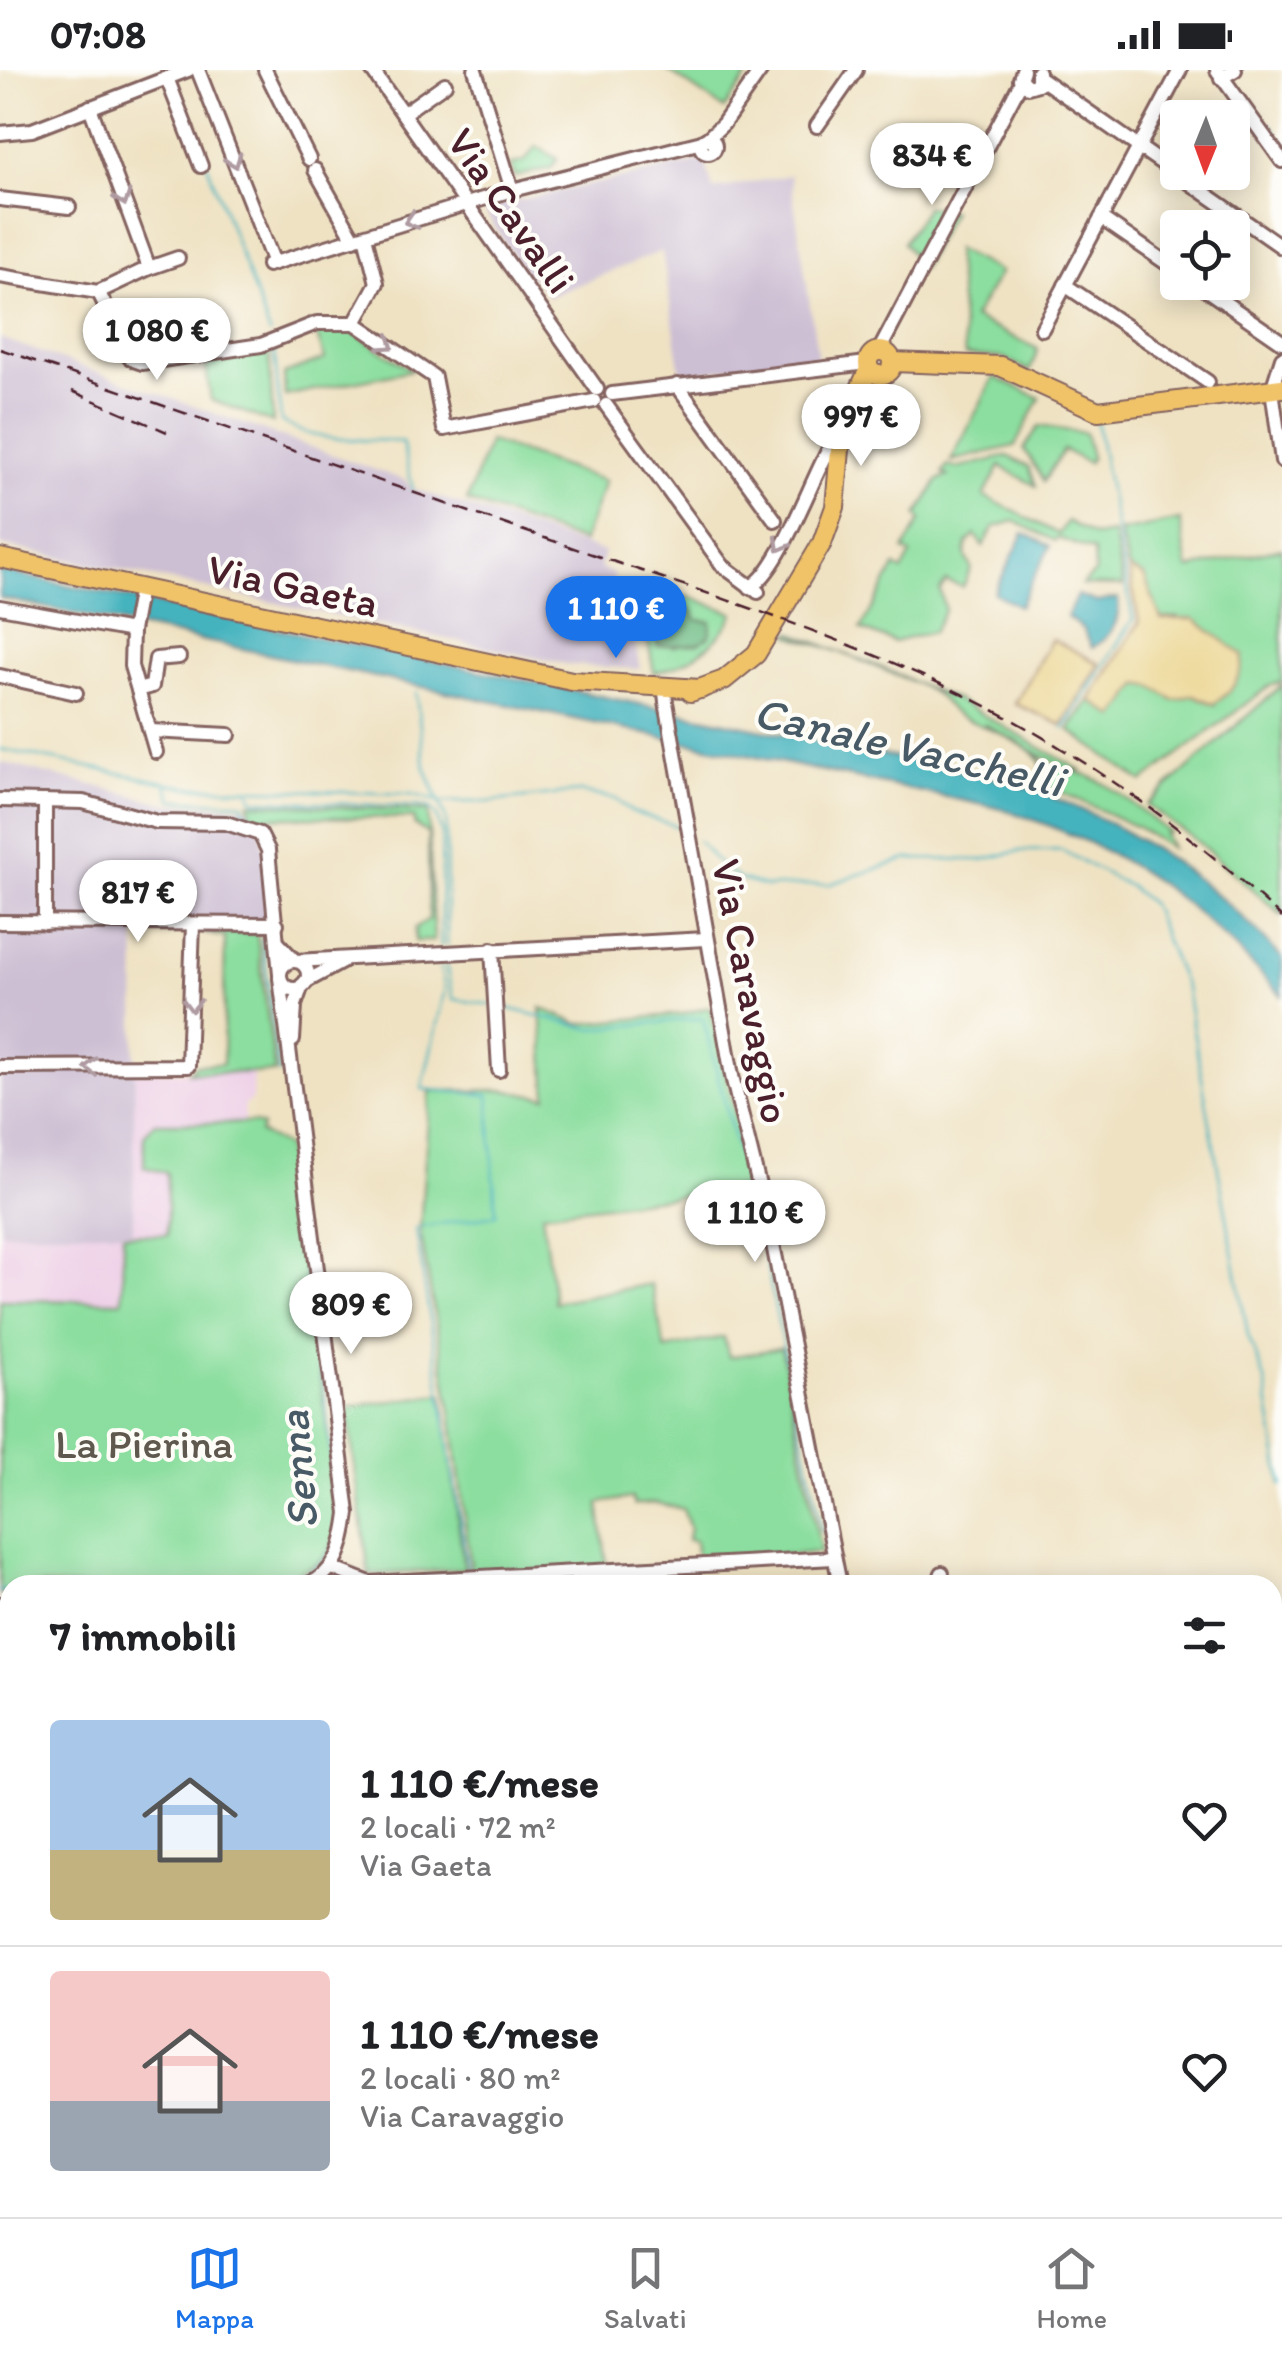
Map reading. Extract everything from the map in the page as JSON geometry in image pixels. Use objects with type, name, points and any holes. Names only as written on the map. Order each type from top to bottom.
[{"type":"main road","points":[[841,433],[879,362],[987,364],[1024,374],[1086,408],[1277,389]]},
{"type":"main road","name":"Via Gaeta","points":[[0,558],[139,594],[572,681],[666,694],[701,689],[736,673],[756,654],[822,543],[835,507],[841,433]]},
{"type":"street","points":[[0,135],[32,130],[188,70]]},
{"type":"street","points":[[198,70],[271,264],[512,190],[707,145],[760,70]]},
{"type":"street","points":[[265,70],[312,165],[360,238],[377,283],[355,323]]},
{"type":"street","name":"Via Cavalli","points":[[372,70],[723,566],[754,589],[841,433]]},
{"type":"street","points":[[475,70],[512,190]]},
{"type":"street","points":[[818,126],[856,70]]},
{"type":"street","points":[[1042,329],[1180,70]]},
{"type":"street","points":[[1235,70],[1219,74],[1282,161]]},
{"type":"street","points":[[98,292],[122,350],[136,362],[265,343],[317,324],[355,323],[434,377],[444,429],[677,385],[879,362],[1030,76],[1282,247]]},
{"type":"street","points":[[168,78],[201,166]]},
{"type":"street","points":[[404,113],[445,84]]},
{"type":"street","points":[[90,108],[149,268]]},
{"type":"street","points":[[0,199],[69,207]]},
{"type":"street","points":[[1100,218],[1160,258]]},
{"type":"street","points":[[0,276],[98,292],[178,258]]},
{"type":"street","points":[[1065,285],[1208,382]]},
{"type":"street","points":[[1221,300],[1282,342]]},
{"type":"street","points":[[1282,358],[1275,369],[1282,461]]},
{"type":"street","points":[[677,385],[775,520]]},
{"type":"street","points":[[139,594],[131,666],[156,752]]},
{"type":"street","points":[[0,607],[133,628]]},
{"type":"street","points":[[138,690],[152,686],[156,658],[178,657]]},
{"type":"street","points":[[0,676],[76,692]]},
{"type":"street","name":"Via Caravaggio","points":[[666,694],[732,1076],[771,1234],[838,1575]]},
{"type":"street","points":[[151,731],[229,735]]},
{"type":"street","points":[[0,800],[83,802],[157,822],[226,823],[260,834],[268,850],[280,976],[348,1514],[344,1540],[332,1568],[322,1575]]},
{"type":"street","points":[[45,801],[45,922]]},
{"type":"street","points":[[0,922],[193,931],[277,924]]},
{"type":"street","points":[[0,1068],[188,1066],[193,931]]},
{"type":"street","points":[[280,976],[286,963],[296,961],[706,939]]},
{"type":"street","points":[[279,944],[306,969],[292,1027],[295,1092]]},
{"type":"street","points":[[492,949],[499,1070]]},
{"type":"street","points":[[280,976],[290,988],[358,957]]},
{"type":"street","points":[[543,1575],[834,1558]]},
{"type":"street","points":[[332,1568],[350,1575]]},
{"type":"shaded area","points":[[705,160],[713,190],[790,175],[818,358],[681,374],[662,251],[548,297],[533,277],[528,278],[482,208]]},
{"type":"shaded area","points":[[0,338],[407,481],[409,487],[604,552],[600,568],[614,574],[613,587],[626,594],[640,669],[570,665],[0,545]]},
{"type":"shaded area","points":[[0,762],[168,804],[259,808],[272,934],[136,931],[133,1232],[0,1232]]},
{"type":"shaded area","points":[[0,1073],[253,1073],[252,1100],[244,1105],[244,1122],[262,1126],[260,1133],[286,1146],[307,1303],[0,1300]]},
{"type":"green space","points":[[667,70],[741,70],[748,76],[724,109]]},
{"type":"green space","points":[[536,146],[557,159],[551,168],[515,177],[511,165],[525,161]]},
{"type":"green space","points":[[927,206],[952,211],[922,268],[903,243]]},
{"type":"green space","points":[[955,249],[1000,272],[973,318],[1038,349],[1030,371],[1004,358],[965,355]]},
{"type":"green space","points":[[344,327],[412,370],[285,396],[284,374],[325,359],[315,330]]},
{"type":"green space","points":[[269,350],[273,423],[211,400],[205,361]]},
{"type":"green space","points":[[994,377],[1040,398],[1015,446],[951,461]]},
{"type":"green space","points":[[1039,426],[1085,433],[1091,457],[1088,463],[1063,450],[1044,481],[1024,449]]},
{"type":"green space","points":[[489,441],[605,481],[583,542],[467,501]]},
{"type":"green space","points":[[1008,456],[1029,467],[1036,486],[1000,466],[984,496],[1059,534],[1067,521],[1094,536],[1113,533],[1123,586],[1082,585],[1095,573],[1094,551],[1058,538],[1055,541],[1014,521],[994,527],[983,546],[975,535],[967,543],[965,555],[971,568],[963,587],[946,581],[940,590],[945,610],[933,632],[894,642],[861,629],[895,567],[902,571],[911,554],[904,550],[921,519],[917,516],[938,480],[948,476],[943,473],[947,466],[958,468]]},
{"type":"green space","points":[[1180,520],[1188,569],[1282,548],[1282,682],[1271,685],[1142,782],[1069,730],[1090,700],[1115,716],[1139,684],[1151,686],[1174,700],[1194,695],[1214,704],[1178,617],[1161,619],[1144,576],[1129,569],[1120,532]]},
{"type":"green space","points":[[687,596],[734,613],[701,652],[654,673],[644,618],[654,617],[667,600],[683,605]],"holes":[[[690,608],[697,620],[707,621],[674,647],[661,627]]]},
{"type":"green space","points":[[688,606],[697,620],[711,622],[710,635],[698,644],[658,646],[657,634],[669,623],[668,615],[674,607]]},
{"type":"green space","points":[[791,632],[843,653],[789,635]]},
{"type":"green space","points":[[914,682],[957,700],[1080,770],[1069,771],[984,724],[1002,734],[958,715]]},
{"type":"green space","points":[[1282,685],[1282,915],[1199,843],[1147,805]]},
{"type":"green space","points":[[1054,766],[1087,775],[1121,795],[1169,832],[1164,834],[1171,848],[1137,827],[1046,785]]},
{"type":"green space","points":[[249,803],[428,811],[434,941],[415,941],[415,928],[429,919],[428,834],[414,824],[414,818],[268,817],[267,823],[253,823]]},
{"type":"green space","points":[[198,932],[257,934],[275,1073],[189,1072],[196,1065],[223,1064],[225,937]]},
{"type":"green space","points":[[710,1007],[752,1187],[542,1213],[554,1302],[651,1284],[665,1349],[724,1337],[729,1357],[781,1348],[821,1552],[697,1562],[695,1541],[687,1540],[690,1529],[683,1509],[656,1503],[634,1505],[632,1498],[599,1503],[607,1567],[472,1575],[450,1405],[420,1230],[430,1091],[502,1090],[547,1097],[541,1008],[579,1024],[683,1014]]},
{"type":"green space","name":"La Pierina","points":[[154,1123],[255,1123],[262,1126],[260,1133],[286,1146],[337,1518],[335,1537],[327,1554],[298,1572],[0,1575],[0,1300],[122,1301],[123,1234],[167,1235],[167,1173],[144,1167],[144,1136]]},
{"type":"green space","points":[[443,1394],[464,1569],[369,1575],[347,1407]]},
{"type":"sand","points":[[1129,569],[1144,576],[1161,619],[1194,619],[1243,655],[1235,683],[1220,700],[1213,704],[1194,695],[1174,700],[1151,686],[1139,684],[1115,717],[1090,700],[1139,623]]},
{"type":"sand","points":[[1052,639],[1100,664],[1062,725],[1015,704]]},
{"type":"water","points":[[1024,533],[1050,546],[1019,606],[994,593]]},
{"type":"water","points":[[0,571],[1009,781],[1123,830],[1191,874],[1253,927],[1282,958],[1282,996],[1218,931],[1156,882],[1088,842],[1003,809],[0,598]]},
{"type":"water","points":[[1077,595],[1097,602],[1118,598],[1113,627],[1092,648],[1083,629],[1067,617]]},
{"type":"waterway","points":[[177,83],[270,334]]},
{"type":"waterway","points":[[1271,124],[1278,135]]},
{"type":"waterway","points":[[274,349],[281,421],[324,437],[402,442],[413,490]]},
{"type":"waterway","points":[[1064,729],[1133,619],[1096,419]]},
{"type":"waterway","points":[[416,692],[425,768],[446,819],[447,946]]},
{"type":"waterway","points":[[0,749],[187,787],[411,794],[441,802],[487,802],[580,792],[616,799],[632,812],[676,826]]},
{"type":"waterway","name":"Senna","points":[[167,785],[173,800],[243,803],[247,823]]},
{"type":"waterway","points":[[248,788],[254,800],[427,807],[436,815],[442,833],[441,946]]},
{"type":"waterway","points":[[698,841],[724,869],[742,880],[768,887],[830,884],[907,859],[982,860],[1019,851],[1061,850],[1129,886],[1151,904],[1186,990],[1248,1335],[1265,1380],[1282,1486]]},
{"type":"waterway","name":"Senna","points":[[262,938],[279,1074]]},
{"type":"waterway","points":[[446,965],[453,999],[491,1005]]},
{"type":"waterway","points":[[440,966],[445,989],[422,1089],[489,1095],[496,1215],[416,1228],[468,1572]]},
{"type":"waterway","points":[[499,1006],[591,1029],[703,1018],[765,1259],[822,1532]]},
{"type":"waterway","name":"Senna","points":[[300,1237],[326,1406],[339,1532]]},
{"type":"waterway","points":[[303,1575],[327,1557],[337,1540]]},
{"type":"railway","points":[[0,349],[765,614],[934,681],[1028,729],[1105,776],[1214,858],[1282,918]]},
{"type":"railway","points":[[72,391],[167,432]]},
{"type":"water label","name":"Canale Vacchelli","points":[[909,746]]}]
